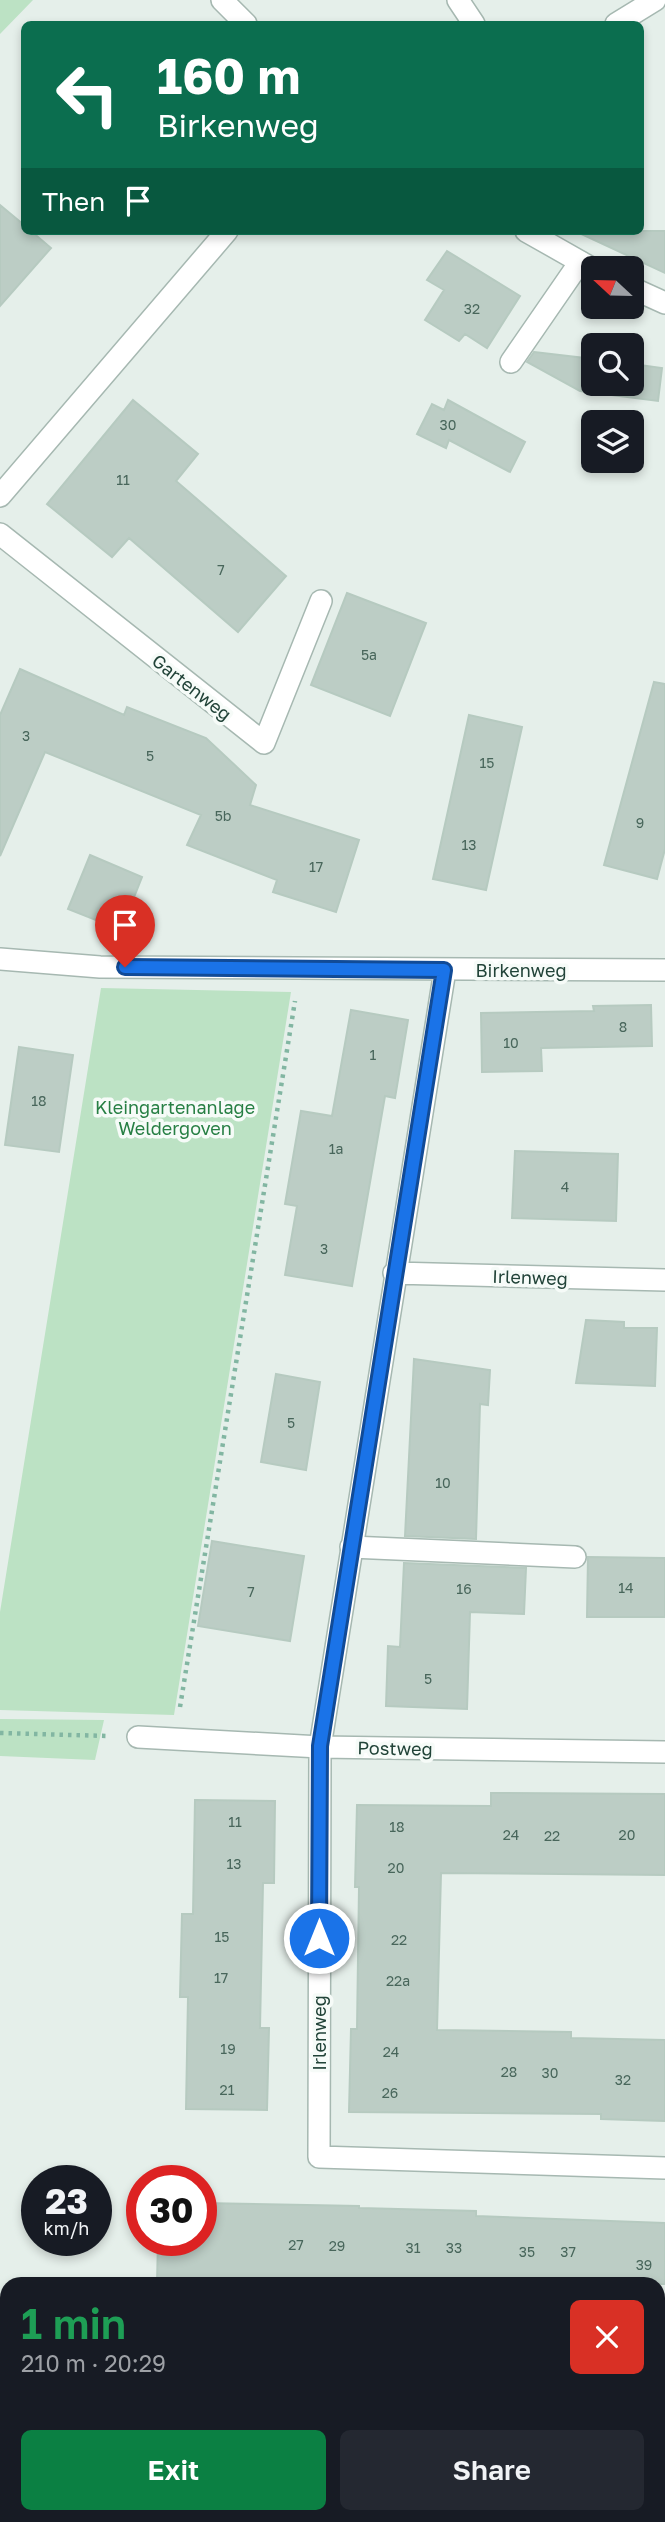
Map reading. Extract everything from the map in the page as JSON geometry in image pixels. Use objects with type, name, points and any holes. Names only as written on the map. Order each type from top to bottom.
[{"type":"street","points":[[222,0],[243,21]]},
{"type":"street","points":[[458,0],[472,21]]},
{"type":"street","points":[[621,21],[655,0]]},
{"type":"street","points":[[0,496],[224,235]]},
{"type":"street","points":[[533,235],[581,262]]},
{"type":"street","points":[[511,362],[581,273]]},
{"type":"street","points":[[644,293],[665,303]]},
{"type":"street","name":"Gartenweg","points":[[0,534],[264,743],[321,601]]},
{"type":"street","name":"Birkenweg","points":[[0,959],[100,967],[665,970]]},
{"type":"street","name":"Irlenweg","points":[[444,970],[320,1746],[318,2157],[665,2168]]},
{"type":"street","name":"Irlenweg","points":[[394,1273],[665,1280]]},
{"type":"street","points":[[352,1547],[575,1557]]},
{"type":"street","name":"Postweg","points":[[138,1737],[320,1746],[665,1752]]},
{"type":"path","points":[[174,1739],[300,969]]},
{"type":"path","points":[[0,1733],[138,1737]]},
{"type":"green space","points":[[0,0],[33,0],[0,34]]},
{"type":"green space","name":"Kleingartenanlage Weldergoven","points":[[101,988],[291,992],[174,1715],[0,1710],[0,1612]]},
{"type":"green space","points":[[0,1719],[104,1720],[95,1760],[0,1756]]},
{"type":"building","points":[[0,205],[21,222],[21,235],[36,235],[51,248],[0,306]]},
{"type":"building","points":[[644,231],[665,231],[665,273],[644,263],[644,256],[629,256],[584,235],[644,235]]},
{"type":"building","points":[[447,251],[520,296],[487,348],[465,334],[459,341],[425,320],[444,290],[427,280]]},
{"type":"building","points":[[534,352],[581,358],[581,391],[580,391],[527,362]]},
{"type":"building","points":[[644,366],[662,368],[658,401],[619,396],[644,396]]},
{"type":"building","points":[[133,400],[198,454],[176,481],[286,576],[238,632],[129,538],[112,557],[47,504]]},
{"type":"building","points":[[448,400],[525,442],[510,472],[449,440],[446,448],[417,434],[432,404],[444,410]]},
{"type":"building","points":[[347,593],[426,623],[390,716],[311,685]]},
{"type":"building","points":[[20,669],[124,715],[127,707],[206,738],[256,785],[250,805],[359,840],[336,912],[273,892],[277,880],[187,845],[201,815],[45,752],[0,856],[0,715]]},
{"type":"building","points":[[654,682],[665,684],[665,849],[657,879],[604,865]]},
{"type":"building","points":[[469,715],[522,727],[486,890],[433,879]]},
{"type":"building","points":[[90,855],[142,877],[121,930],[68,909]]},
{"type":"building","points":[[651,1005],[652,1046],[541,1048],[542,1071],[482,1072],[481,1013],[594,1011],[593,1006]]},
{"type":"building","points":[[351,1010],[408,1020],[395,1098],[385,1096],[352,1286],[285,1275],[297,1206],[285,1204],[301,1111],[332,1116]]},
{"type":"building","points":[[19,1047],[73,1055],[59,1152],[5,1145]]},
{"type":"building","points":[[515,1151],[618,1154],[616,1221],[512,1218]]},
{"type":"building","points":[[586,1320],[624,1322],[624,1328],[657,1328],[655,1386],[576,1383]]},
{"type":"building","points":[[414,1359],[490,1370],[488,1405],[480,1404],[476,1539],[405,1536]]},
{"type":"building","points":[[276,1374],[320,1382],[306,1470],[261,1462]]},
{"type":"building","points":[[212,1541],[304,1556],[290,1641],[198,1626]]},
{"type":"building","points":[[588,1557],[665,1558],[665,1617],[587,1617]]},
{"type":"building","points":[[404,1563],[526,1568],[524,1614],[470,1612],[467,1709],[386,1706],[388,1646],[400,1647]]},
{"type":"building","points":[[491,1793],[665,1794],[665,1875],[441,1873],[437,2030],[571,2032],[571,2038],[665,2040],[665,2121],[601,2119],[601,2114],[349,2112],[351,2029],[357,2029],[357,1805],[491,1806]]},
{"type":"building","points":[[195,1800],[275,1801],[274,1883],[263,1883],[260,2028],[269,2028],[267,2110],[186,2109],[188,1997],[180,1997],[182,1914],[193,1914]]},
{"type":"building","points":[[217,2203],[476,2211],[476,2216],[665,2223],[665,2277],[157,2277],[158,2256],[217,2256]]},
{"type":"route","points":[[125,967],[444,970],[320,1746],[319,1938]]}]
